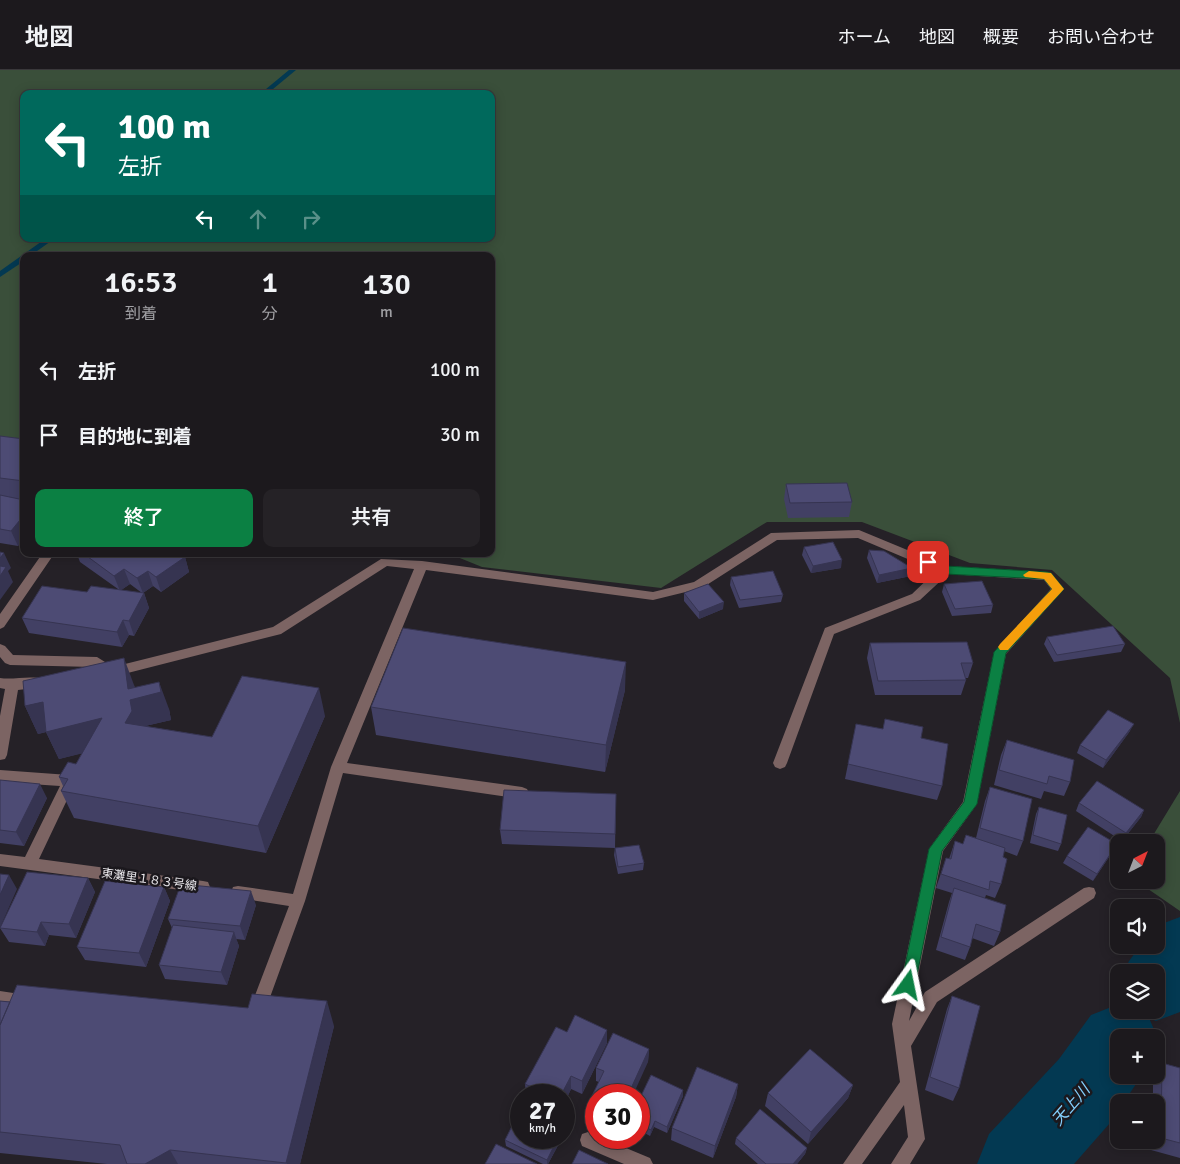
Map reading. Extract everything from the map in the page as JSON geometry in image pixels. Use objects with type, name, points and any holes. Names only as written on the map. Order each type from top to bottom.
[{"type":"street","points":[[95,676],[278,631],[385,562],[422,565],[653,596],[698,585],[775,536],[859,534],[945,570],[1047,576],[1058,589],[1000,652],[970,804],[936,849],[900,1024],[910,1082],[916,1138],[900,1164]]},
{"type":"street","points":[[0,624],[46,557]]},
{"type":"street","points":[[254,1022],[298,901],[338,767],[422,565]]},
{"type":"street","points":[[780,763],[829,631],[916,596],[945,570]]},
{"type":"street","points":[[0,650],[10,660],[97,662],[110,672]]},
{"type":"street","points":[[0,755],[6,684],[50,682]]},
{"type":"street","points":[[338,767],[535,794]]},
{"type":"street","points":[[0,776],[69,781],[30,862]]},
{"type":"street","name":"東灘里１８３号線","points":[[0,860],[30,862],[298,901]]},
{"type":"street","points":[[904,1044],[930,998],[1089,893]]},
{"type":"street","points":[[0,998],[40,1002]]},
{"type":"street","points":[[852,1164],[910,1082]]},
{"type":"street","points":[[609,1149],[644,1164]]},
{"type":"green space","points":[[0,70],[1180,70],[1180,723],[1170,678],[1052,570],[970,563],[862,522],[767,522],[661,588],[482,567],[457,557],[495,557],[495,252],[20,252],[20,448],[0,451]]},
{"type":"green space","points":[[1180,791],[1180,911],[1148,889],[1165,889],[1165,834],[1154,834]]},
{"type":"building","points":[[0,436],[20,438],[20,480],[0,478]]},
{"type":"building","points":[[847,483],[852,502],[790,503],[786,484]]},
{"type":"building","points":[[0,495],[20,499],[20,520],[11,531],[0,529]]},
{"type":"building","points":[[833,542],[842,560],[813,566],[804,547]]},
{"type":"building","points":[[869,550],[884,551],[912,568],[879,575]]},
{"type":"building","points":[[88,557],[185,557],[156,577],[148,571],[137,578],[124,569],[114,576]]},
{"type":"building","points":[[0,566],[6,567],[0,576]]},
{"type":"building","points":[[773,571],[783,595],[740,600],[731,577]]},
{"type":"building","points":[[982,581],[993,605],[955,609],[944,584]]},
{"type":"building","points":[[708,584],[724,602],[699,612],[684,593]]},
{"type":"building","points":[[42,586],[87,592],[91,586],[144,593],[129,621],[123,620],[117,632],[22,618]]},
{"type":"building","points":[[1113,626],[1125,644],[1057,655],[1047,637]]},
{"type":"building","points":[[403,628],[626,662],[606,745],[371,707]]},
{"type":"building","points":[[967,642],[973,663],[961,663],[966,680],[878,681],[870,643]]},
{"type":"building","points":[[124,658],[128,689],[159,682],[161,692],[130,700],[132,711],[125,723],[212,737],[242,676],[319,688],[258,826],[61,791],[68,779],[59,777],[68,762],[76,764],[102,718],[46,732],[43,702],[25,706],[23,681]]},
{"type":"building","points":[[1108,710],[1134,724],[1106,760],[1080,745]]},
{"type":"building","points":[[885,719],[923,727],[921,738],[948,744],[942,786],[848,764],[856,724],[883,729]]},
{"type":"building","points":[[1007,740],[1074,760],[1070,782],[1049,776],[1047,784],[999,770]]},
{"type":"building","points":[[0,780],[40,784],[16,832],[0,830]]},
{"type":"building","points":[[1097,781],[1144,810],[1126,833],[1079,803]]},
{"type":"building","points":[[990,787],[1032,799],[1023,841],[980,828]]},
{"type":"building","points":[[504,790],[616,794],[615,834],[500,830]]},
{"type":"building","points":[[1039,807],[1067,815],[1061,844],[1033,835]]},
{"type":"building","points":[[1088,827],[1110,840],[1110,854],[1097,874],[1067,856]]},
{"type":"building","points":[[966,835],[1005,848],[1003,857],[1007,859],[1001,884],[990,881],[989,890],[941,874],[946,858],[951,859],[955,841],[963,844]]},
{"type":"building","points":[[639,845],[644,863],[618,867],[615,848]]},
{"type":"building","points":[[27,872],[88,878],[69,924],[41,922],[37,932],[0,928]]},
{"type":"building","points":[[0,874],[9,875],[0,895]]},
{"type":"building","points":[[105,881],[164,887],[139,953],[77,947]]},
{"type":"building","points":[[181,884],[251,891],[240,926],[168,919]]},
{"type":"building","points":[[954,888],[1006,905],[1000,932],[976,924],[970,947],[941,937]]},
{"type":"building","points":[[173,925],[234,932],[221,972],[159,965]]},
{"type":"building","points":[[17,985],[248,1008],[252,994],[327,1001],[286,1163],[170,1150],[145,1164],[127,1164],[120,1145],[0,1132],[0,1025]]},
{"type":"building","points":[[952,996],[980,1006],[959,1088],[930,1077]]},
{"type":"building","points":[[0,1001],[10,1002],[0,1025]]},
{"type":"building","points":[[575,1015],[607,1030],[582,1081],[571,1076],[567,1084],[525,1084],[556,1027],[567,1032]]},
{"type":"building","points":[[613,1033],[649,1049],[633,1084],[598,1084],[604,1071],[596,1068]]},
{"type":"building","points":[[810,1049],[853,1085],[811,1132],[768,1093]]},
{"type":"building","points":[[1165,1064],[1180,1068],[1180,1143],[1165,1139],[1165,1094],[1162,1094],[1162,1084],[1165,1084]]},
{"type":"building","points":[[697,1067],[738,1084],[715,1146],[672,1128]]},
{"type":"building","points":[[651,1075],[683,1090],[667,1127],[655,1121],[650,1130],[650,1084],[647,1084]]},
{"type":"building","points":[[760,1109],[807,1148],[793,1164],[766,1164],[736,1138]]},
{"type":"building","points":[[510,1130],[510,1142],[505,1140]]},
{"type":"building","points":[[496,1144],[537,1164],[485,1164]]},
{"type":"building","points":[[524,1149],[552,1149],[547,1160]]},
{"type":"building","points":[[579,1150],[608,1164],[572,1164]]},
{"type":"waterway","points":[[268,90],[293,70]]},
{"type":"waterway","points":[[31,252],[46,242]]},
{"type":"waterway","points":[[0,275],[20,260]]},
{"type":"waterway","name":"天上川","points":[[1165,973],[1180,951]]},
{"type":"waterway","name":"天上川","points":[[1019,1164],[1088,1087],[1110,1054]]},
{"type":"slow traffic","points":[[1004,647],[1058,589],[1047,576],[1029,575]]},
{"type":"route","points":[[908,985],[936,849],[970,804],[1000,652],[1058,589],[1047,576],[945,570],[928,562]]}]
